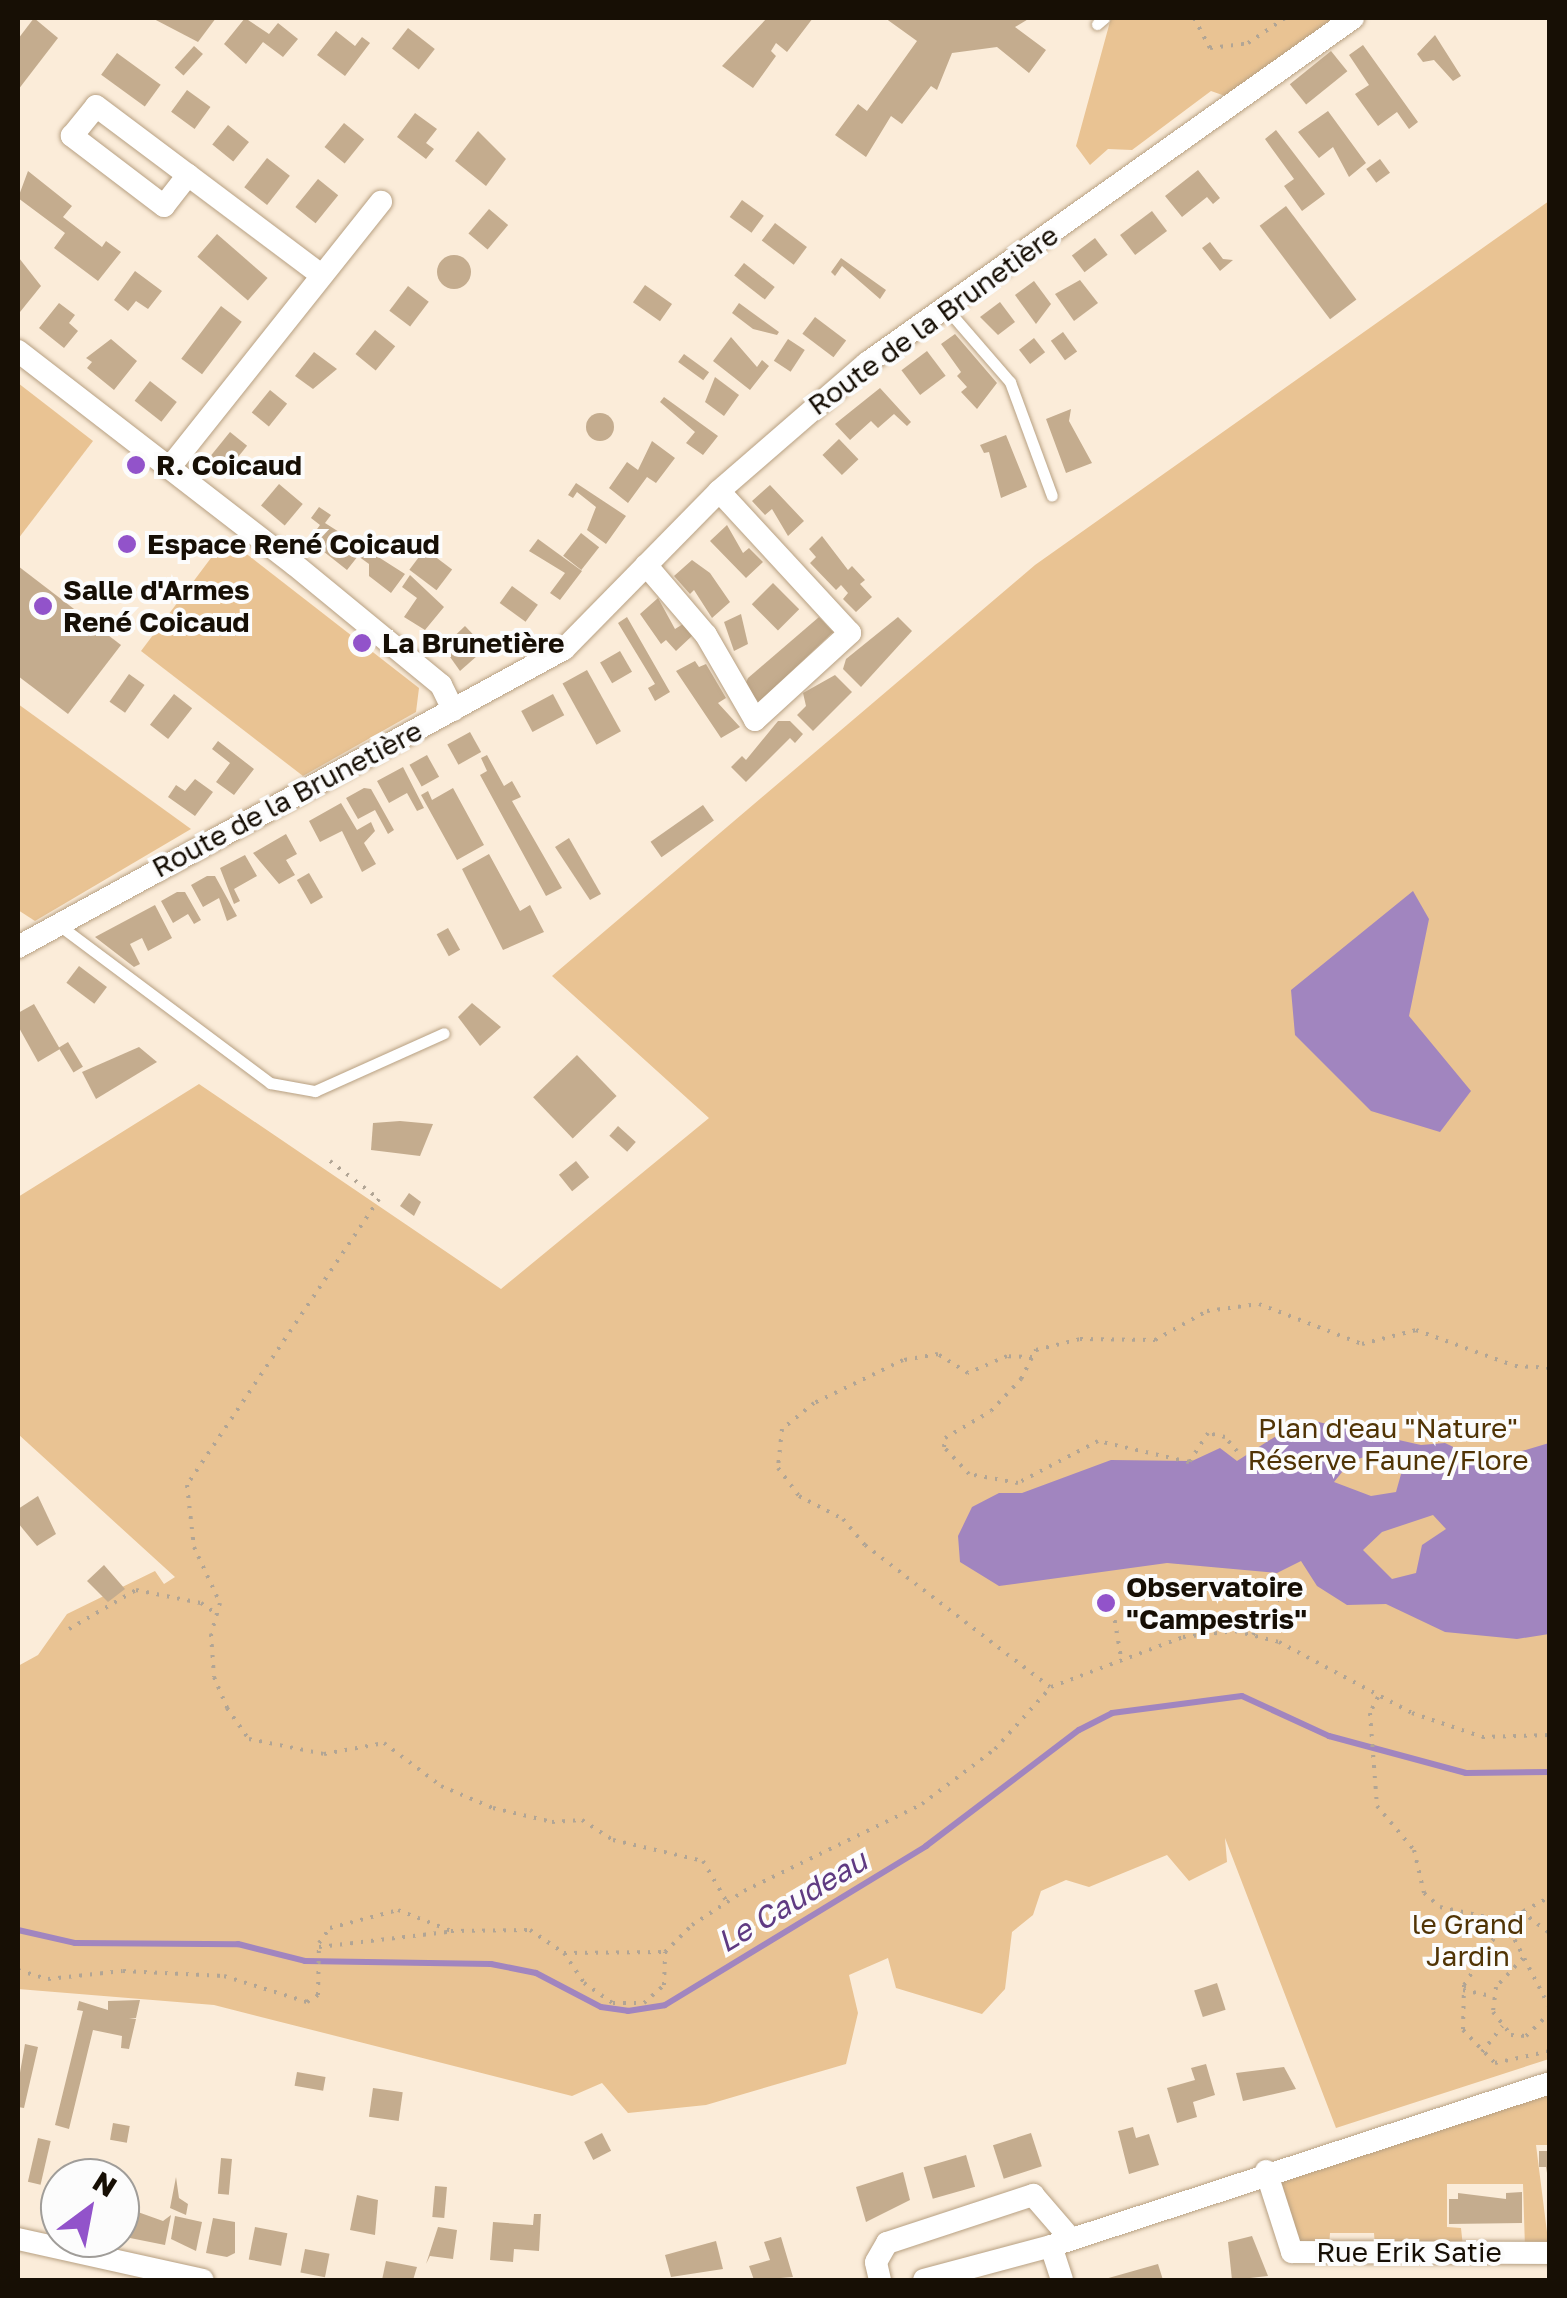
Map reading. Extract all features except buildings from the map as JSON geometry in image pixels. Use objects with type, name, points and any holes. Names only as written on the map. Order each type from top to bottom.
[{"type":"street","name":"Route de la Brunetière","points":[[18,948],[564,648],[719,491],[867,363],[1353,18]]},
{"type":"street","points":[[188,175],[164,206],[72,136],[96,106],[188,175],[321,275]]},
{"type":"street","points":[[170,467],[381,202]]},
{"type":"street","points":[[18,351],[170,467],[440,685],[453,710]]},
{"type":"street","points":[[646,565],[706,635],[755,720],[850,633],[719,491]]},
{"type":"street","points":[[924,2280],[1061,2242],[1266,2171],[1550,2083]]},
{"type":"street","name":"Rue Erik Satie","points":[[1266,2171],[1292,2252],[1550,2254]]},
{"type":"street","points":[[880,2280],[876,2262],[887,2242],[1033,2196],[1061,2242],[1062,2280]]},
{"type":"street","points":[[18,2239],[203,2280]]},
{"type":"lane","points":[[946,308],[1010,382],[1052,496]]},
{"type":"lane","points":[[59,925],[270,1082],[315,1092],[444,1033]]},
{"type":"path","points":[[1194,18],[1210,48],[1248,43],[1286,18]]},
{"type":"path","points":[[330,1161],[380,1199],[187,1485],[194,1548],[220,1603],[214,1678],[249,1738],[324,1754],[384,1742],[441,1786],[493,1808],[552,1822],[582,1820],[613,1840],[703,1860],[727,1902]]},
{"type":"path","points":[[1237,1450],[1225,1437],[1208,1433],[1189,1462],[1098,1441],[1018,1483],[969,1474],[944,1447],[945,1438],[991,1412],[1036,1350],[1080,1339],[1155,1340],[1207,1311],[1259,1304],[1362,1344],[1416,1330],[1516,1366],[1550,1368]]},
{"type":"path","points":[[1032,1358],[1007,1356],[968,1373],[938,1354],[903,1360],[814,1402],[782,1429],[778,1468],[799,1496],[843,1519],[865,1545],[1051,1687]]},
{"type":"path","points":[[1253,1636],[1279,1598],[1295,1588]]},
{"type":"path","points":[[69,1629],[136,1590],[201,1603],[217,1614]]},
{"type":"path","points":[[1113,1610],[1121,1658]]},
{"type":"path","points":[[564,1953],[664,1952],[727,1902],[922,1804],[995,1749],[1051,1687],[1183,1637],[1253,1636],[1318,1660],[1378,1697],[1482,1736],[1550,1734]]},
{"type":"path","points":[[1378,1697],[1372,1731],[1377,1806],[1414,1850],[1424,1893],[1440,1907],[1505,1921]]},
{"type":"path","points":[[1550,1897],[1505,1921],[1462,1990],[1463,2030],[1495,2063],[1512,2064],[1550,2051]]},
{"type":"path","points":[[18,1970],[48,1979],[123,1971],[224,1976],[306,2002],[318,1995],[319,1947],[342,1921],[388,1911],[412,1913],[451,1931]]},
{"type":"path","points":[[1521,1911],[1550,1934]]},
{"type":"path","points":[[1492,1996],[1502,2026],[1526,2036],[1550,2010],[1505,1921]]},
{"type":"path","points":[[319,1947],[451,1931],[530,1930],[564,1953],[584,1983],[613,2003],[644,2002],[664,1985],[664,1952]]},
{"type":"path","points":[[1550,1955],[1550,1965]]},
{"type":"path","points":[[1492,1996],[1523,1958]]},
{"type":"path","points":[[1462,1990],[1492,1996]]},
{"type":"path","points":[[1482,2052],[1502,2026]]},
{"type":"green space","points":[[1111,18],[1340,18],[1228,97],[1211,91],[1132,150],[1108,149],[1090,165],[1076,146]]},
{"type":"green space","points":[[1549,201],[1549,2059],[1336,2128],[1225,1838],[1227,1862],[1189,1881],[1167,1855],[1089,1887],[1066,1880],[1041,1891],[1033,1915],[1012,1932],[1005,1989],[982,2014],[896,1988],[888,1958],[849,1975],[858,2013],[846,2064],[706,2105],[628,2113],[602,2083],[572,2096],[214,2005],[18,1989],[18,1666],[38,1655],[67,1614],[155,1571],[164,1584],[175,1577],[18,1434],[18,1197],[199,1084],[501,1289],[709,1118],[552,976],[1035,565]]},
{"type":"green space","points":[[18,383],[93,441],[18,539]]},
{"type":"green space","points":[[226,538],[419,688],[416,712],[303,776],[141,651]]},
{"type":"green space","points":[[18,704],[191,829],[35,921],[18,910]]},
{"type":"green space","points":[[1549,2091],[1549,2145],[1536,2145],[1549,2248],[1525,2248],[1523,2184],[1447,2184],[1447,2227],[1461,2228],[1463,2247],[1375,2247],[1374,2233],[1330,2233],[1329,2246],[1297,2245],[1276,2177]]},
{"type":"shaded area","points":[[1413,891],[1429,919],[1409,1016],[1471,1091],[1440,1132],[1371,1111],[1295,1035],[1291,990]]},
{"type":"shaded area","points":[[1314,1421],[1421,1445],[1445,1443],[1485,1462],[1549,1443],[1549,1634],[1517,1639],[1445,1632],[1386,1604],[1347,1605],[1317,1586],[1301,1561],[1277,1573],[1167,1563],[999,1586],[960,1562],[958,1536],[972,1507],[999,1493],[1022,1493],[1111,1460],[1192,1461],[1220,1448],[1237,1461],[1298,1422]],"holes":[[[1368,1456],[1403,1467],[1396,1492],[1371,1496],[1334,1482],[1351,1461]],[[1433,1515],[1446,1529],[1422,1545],[1416,1573],[1392,1579],[1363,1550],[1382,1532]]]},
{"type":"waterway","name":"Le Caudeau","points":[[18,1930],[75,1943],[238,1944],[305,1961],[491,1964],[536,1973],[601,2007],[628,2011],[665,2005],[926,1846],[1079,1730],[1112,1713],[1242,1696],[1329,1736],[1466,1773],[1550,1772]]},
{"type":"place","name":"R. Coicaud","points":[[136,465]]},
{"type":"place","name":"Espace René Coicaud","points":[[127,544]]},
{"type":"place","name":"Salle d'Armes René Coicaud","points":[[43,606]]},
{"type":"place","name":"La Brunetière","points":[[362,643]]},
{"type":"place","name":"Observatoire \"Campestris\"","points":[[1106,1603]]},
{"type":"park label","name":"Plan d'eau \"Nature\" Réserve Faune/Flore","points":[[1388,1444]]},
{"type":"park label","name":"le Grand Jardin","points":[[1468,1940]]}]
